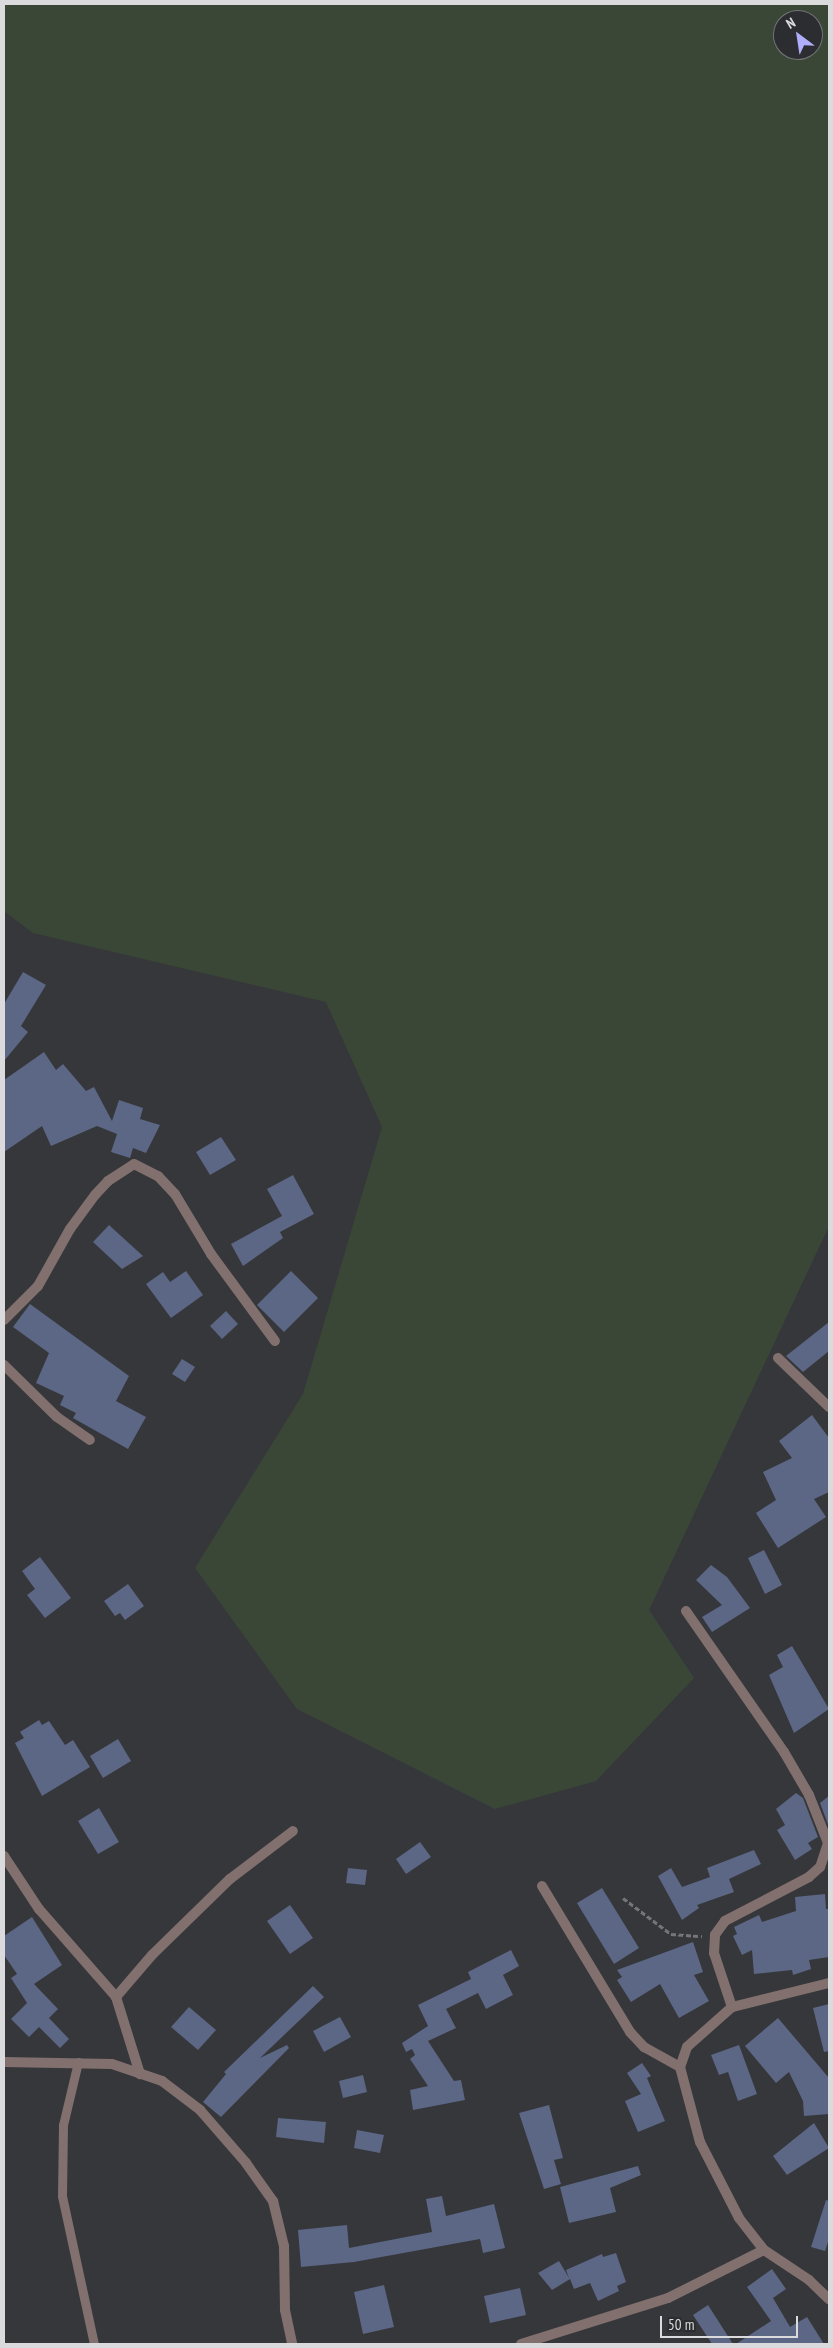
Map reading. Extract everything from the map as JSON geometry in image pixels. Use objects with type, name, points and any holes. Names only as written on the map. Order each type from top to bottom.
[{"type":"street","points":[[4,1320],[38,1286],[70,1229],[95,1195],[108,1181],[134,1164],[158,1176],[175,1194],[211,1254],[275,1341]]},
{"type":"street","points":[[778,1358],[829,1407]]},
{"type":"street","points":[[4,1365],[57,1417],[90,1440]]},
{"type":"street","points":[[686,1611],[784,1752],[810,1795],[828,1842],[820,1867],[809,1877],[725,1921],[716,1935],[714,1953],[732,2007]]},
{"type":"street","points":[[116,1997],[152,1955],[230,1879],[293,1831]]},
{"type":"street","points":[[4,1856],[39,1909],[116,1997],[140,2074]]},
{"type":"street","points":[[542,1886],[630,2032],[644,2047],[680,2067]]},
{"type":"street","points":[[829,1983],[732,2007],[688,2047],[680,2067],[700,2142],[714,2175],[764,2250],[809,2280],[829,2299]]},
{"type":"street","points":[[4,2062],[112,2064],[162,2081],[200,2110],[246,2163],[272,2202],[284,2246],[285,2310],[292,2344]]},
{"type":"street","points":[[521,2344],[668,2298],[764,2250]]},
{"type":"lane","points":[[78,2062],[63,2125],[62,2196],[94,2344]]},
{"type":"path","points":[[623,1898],[671,1934],[716,1935]]},
{"type":"green space","points":[[4,4],[829,4],[829,1226],[649,1610],[694,1678],[596,1781],[495,1809],[297,1709],[195,1568],[303,1394],[382,1127],[326,1002],[33,933],[4,911]]},
{"type":"building","points":[[23,972],[46,985],[21,1026],[28,1032],[4,1061],[4,1004]]},
{"type":"building","points":[[44,1052],[56,1070],[63,1064],[86,1091],[94,1087],[112,1121],[119,1100],[143,1108],[140,1119],[160,1125],[146,1153],[133,1148],[130,1158],[111,1152],[117,1134],[97,1126],[51,1146],[42,1126],[4,1152],[4,1080]]},
{"type":"building","points":[[221,1137],[236,1160],[210,1175],[196,1152]]},
{"type":"building","points":[[293,1175],[314,1214],[280,1232],[283,1238],[243,1266],[231,1244],[282,1216],[267,1189]]},
{"type":"building","points":[[109,1225],[143,1256],[122,1269],[93,1242]]},
{"type":"building","points":[[186,1271],[203,1295],[171,1318],[146,1284],[163,1272],[170,1282]]},
{"type":"building","points":[[291,1271],[318,1298],[284,1332],[257,1305]]},
{"type":"building","points":[[30,1304],[129,1376],[116,1401],[146,1417],[128,1449],[73,1418],[76,1413],[60,1405],[64,1396],[36,1383],[49,1353],[13,1327]]},
{"type":"building","points":[[226,1311],[238,1324],[222,1339],[210,1326]]},
{"type":"building","points":[[829,1322],[829,1351],[803,1372],[786,1356]]},
{"type":"building","points":[[182,1359],[195,1367],[185,1382],[172,1374]]},
{"type":"building","points":[[812,1415],[829,1438],[829,1492],[814,1499],[826,1517],[778,1548],[756,1513],[776,1500],[763,1472],[792,1458],[779,1441]]},
{"type":"building","points":[[764,1550],[782,1585],[765,1594],[748,1558]]},
{"type":"building","points":[[40,1557],[71,1598],[45,1618],[27,1595],[35,1589],[22,1571]]},
{"type":"building","points":[[711,1565],[727,1577],[750,1608],[712,1632],[702,1617],[722,1605],[696,1580]]},
{"type":"building","points":[[128,1584],[144,1606],[125,1620],[120,1613],[115,1616],[104,1601]]},
{"type":"building","points":[[792,1646],[829,1709],[794,1733],[769,1675],[783,1667],[777,1655]]},
{"type":"building","points":[[39,1720],[42,1725],[49,1721],[65,1745],[73,1740],[90,1767],[42,1796],[15,1743],[24,1738],[20,1732]]},
{"type":"building","points":[[118,1739],[131,1761],[103,1778],[90,1756]]},
{"type":"building","points":[[796,1793],[803,1798],[818,1837],[808,1843],[812,1849],[795,1860],[777,1830],[785,1825],[776,1809]]},
{"type":"building","points":[[829,1796],[829,1827],[820,1803]]},
{"type":"building","points":[[99,1808],[119,1842],[98,1854],[78,1821]]},
{"type":"building","points":[[420,1842],[431,1857],[406,1874],[396,1859]]},
{"type":"building","points":[[754,1850],[761,1864],[729,1879],[734,1892],[697,1905],[699,1908],[682,1920],[658,1876],[671,1868],[682,1887],[710,1877],[707,1868]]},
{"type":"building","points":[[348,1868],[367,1870],[365,1885],[346,1883]]},
{"type":"building","points":[[602,1888],[639,1948],[614,1964],[577,1903]]},
{"type":"building","points":[[825,1894],[826,1909],[829,1909],[829,1957],[809,1960],[811,1969],[793,1975],[792,1970],[754,1974],[752,1950],[742,1955],[733,1936],[737,1934],[734,1927],[759,1915],[762,1922],[796,1911],[795,1897]]},
{"type":"building","points":[[290,1905],[313,1938],[290,1954],[267,1921]]},
{"type":"building","points":[[32,1917],[62,1965],[34,1984],[58,2009],[49,2018],[69,2039],[60,2048],[39,2027],[29,2037],[11,2019],[27,2003],[11,1978],[17,1974],[4,1955],[4,1936]]},
{"type":"building","points":[[693,1942],[703,1972],[694,1975],[709,2001],[679,2018],[660,1984],[631,2002],[617,1980],[622,1977],[617,1970]]},
{"type":"building","points":[[511,1950],[519,1966],[503,1975],[513,1995],[486,2009],[478,1993],[446,2009],[456,2028],[428,2041],[454,2081],[461,2080],[465,2100],[413,2110],[410,2090],[428,2086],[410,2059],[415,2055],[412,2049],[406,2052],[402,2043],[428,2026],[418,2005],[471,1979],[468,1972]]},
{"type":"building","points":[[313,1986],[324,1997],[260,2058],[287,2045],[289,2048],[221,2117],[203,2102],[226,2074],[224,2072]]},
{"type":"building","points":[[829,2004],[829,2051],[824,2052],[813,2008]]},
{"type":"building","points":[[189,2007],[216,2030],[198,2050],[171,2027]]},
{"type":"building","points":[[340,2017],[351,2037],[324,2052],[313,2031]]},
{"type":"building","points":[[778,2018],[829,2078],[829,2114],[804,2116],[803,2101],[789,2072],[776,2083],[745,2046]]},
{"type":"building","points":[[739,2045],[757,2094],[738,2101],[728,2072],[719,2075],[711,2055]]},
{"type":"building","points":[[642,2063],[651,2076],[647,2078],[665,2121],[638,2132],[625,2101],[641,2094],[627,2073]]},
{"type":"building","points":[[363,2075],[367,2092],[343,2098],[339,2081]]},
{"type":"building","points":[[549,2105],[563,2158],[554,2160],[561,2184],[544,2189],[519,2113]]},
{"type":"building","points":[[278,2118],[326,2122],[324,2143],[276,2137]]},
{"type":"building","points":[[814,2123],[829,2148],[787,2175],[773,2156]]},
{"type":"building","points":[[357,2130],[384,2135],[380,2153],[354,2148]]},
{"type":"building","points":[[638,2166],[641,2175],[610,2188],[616,2212],[569,2223],[560,2187]]},
{"type":"building","points":[[442,2196],[446,2216],[494,2204],[505,2248],[483,2253],[480,2239],[354,2262],[301,2267],[298,2230],[347,2225],[349,2248],[432,2232],[426,2199]]},
{"type":"building","points":[[826,2200],[829,2201],[829,2239],[825,2251],[811,2247]]},
{"type":"building","points":[[616,2253],[626,2282],[617,2286],[619,2291],[598,2301],[590,2283],[574,2289],[570,2279],[552,2290],[538,2273],[559,2261],[569,2278],[566,2270],[602,2254],[603,2257]]},
{"type":"building","points":[[772,2269],[786,2289],[773,2298],[790,2327],[807,2317],[824,2344],[736,2344],[771,2321],[747,2287]]},
{"type":"building","points":[[384,2285],[394,2327],[363,2334],[354,2292]]},
{"type":"building","points":[[520,2288],[526,2315],[490,2323],[484,2296]]},
{"type":"building","points":[[708,2305],[733,2344],[712,2344],[693,2315]]}]
